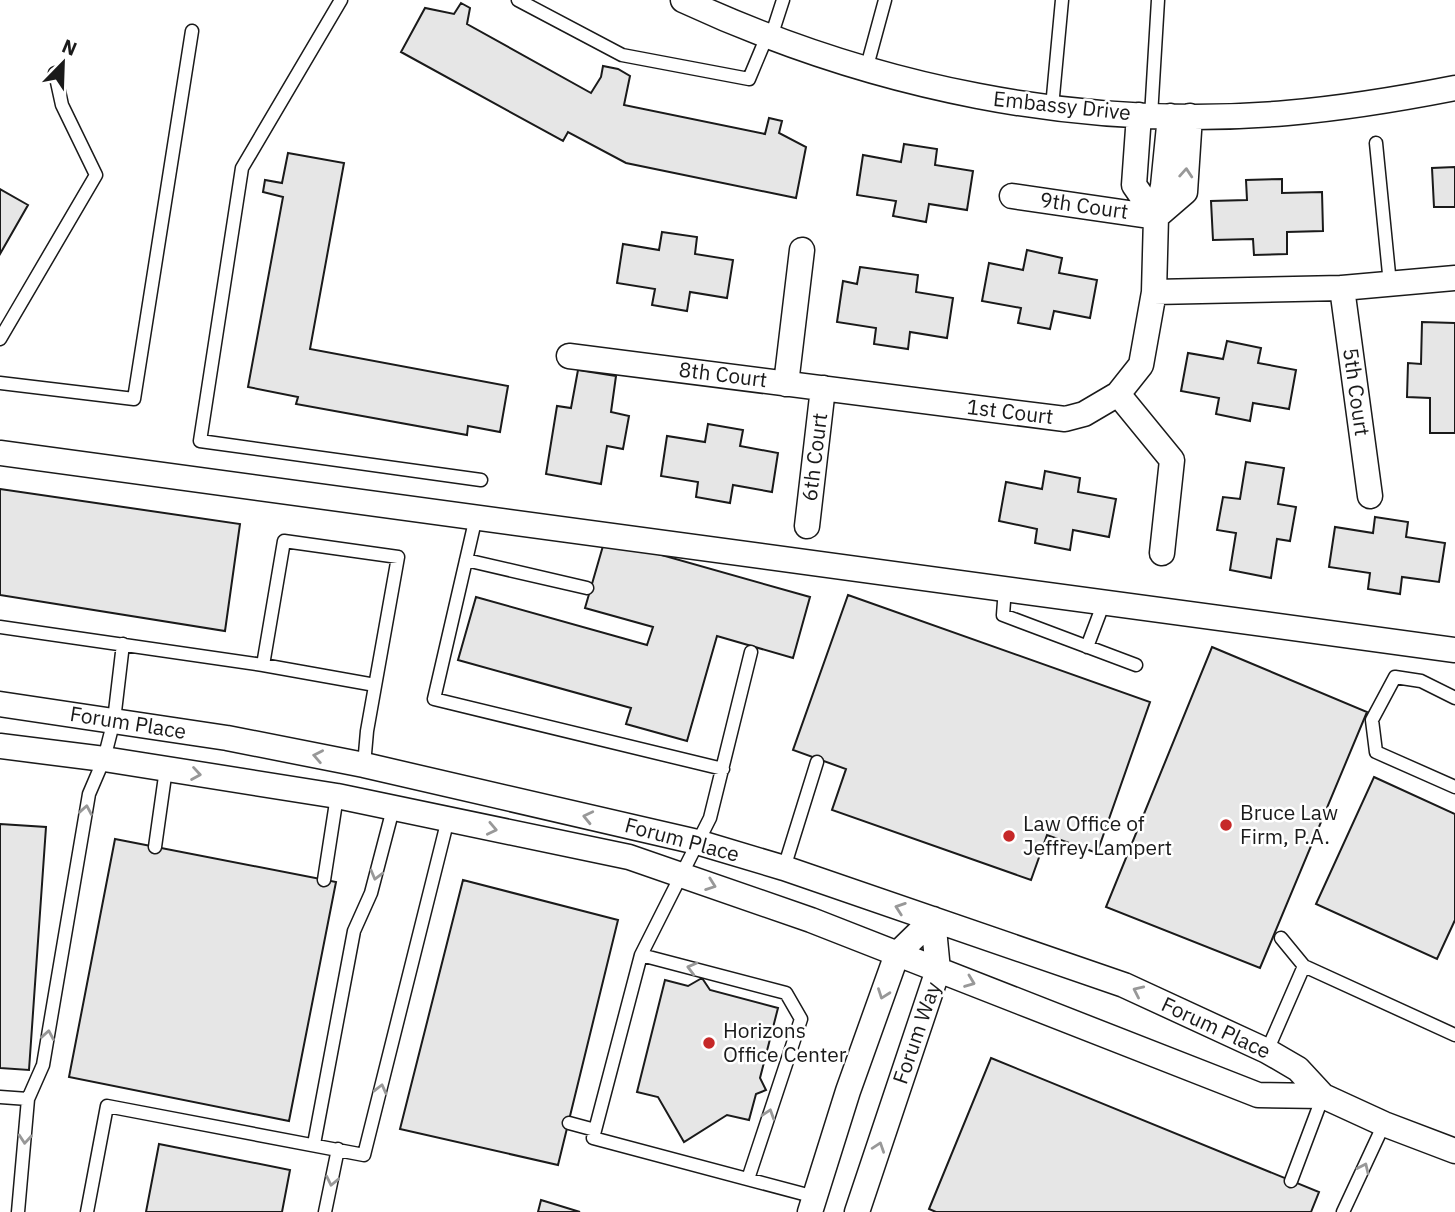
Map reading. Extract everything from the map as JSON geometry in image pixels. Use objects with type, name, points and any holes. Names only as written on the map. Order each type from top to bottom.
[{"type":"street","name":"Embassy Drive","points":[[683,0],[769,37],[866,70],[976,96],[1052,107],[1163,116],[1285,113],[1373,103],[1455,88]]},
{"type":"street","name":"1st Court","points":[[786,384],[1065,419],[1084,414],[1118,394],[1141,365],[1154,292],[1156,217],[1163,186],[1163,116]]},
{"type":"street","name":"9th Court","points":[[1012,196],[1156,217]]},
{"type":"street","name":"8th Court","points":[[569,356],[786,384],[802,250]]},
{"type":"street","points":[[1154,292],[1342,288],[1455,278]]},
{"type":"street","name":"5th Court","points":[[1342,288],[1370,496]]},
{"type":"street","name":"6th Court","points":[[807,526],[823,388]]},
{"type":"street","points":[[1118,394],[1172,460],[1162,553]]},
{"type":"street","points":[[0,453],[1455,650]]},
{"type":"street","name":"Forum Place","points":[[0,704],[227,738],[364,765],[698,842],[784,868],[1124,985],[1267,1051],[1298,1069],[1323,1096],[1384,1124],[1455,1151]]},
{"type":"street","name":"Forum Place","points":[[0,746],[104,759],[337,796],[629,857],[811,920],[1258,1095],[1323,1096]]},
{"type":"street","points":[[812,1204],[848,1091],[897,954],[933,919]]},
{"type":"street","name":"Forum Way","points":[[857,1212],[938,970],[933,919]]},
{"type":"lane","points":[[341,0],[242,168],[200,441],[481,480]]},
{"type":"lane","points":[[518,0],[622,55],[749,79],[783,0]]},
{"type":"lane","points":[[866,70],[885,0]]},
{"type":"lane","points":[[1052,107],[1062,0]]},
{"type":"lane","points":[[1158,0],[1163,116]]},
{"type":"lane","points":[[0,383],[134,400],[192,31]]},
{"type":"lane","points":[[0,339],[96,175],[62,105],[55,73]]},
{"type":"lane","points":[[1376,143],[1390,284]]},
{"type":"lane","points":[[476,517],[434,699],[723,769]]},
{"type":"lane","points":[[263,665],[284,541],[398,557],[367,731],[364,765]]},
{"type":"lane","points":[[466,560],[587,588]]},
{"type":"lane","points":[[1005,589],[1003,615],[1136,665]]},
{"type":"lane","points":[[1087,647],[1104,602]]},
{"type":"lane","points":[[0,626],[263,665],[375,685]]},
{"type":"lane","points":[[18,1212],[28,1100],[43,1065],[89,794],[104,759],[114,720],[123,644]]},
{"type":"lane","points":[[751,652],[710,818],[641,955],[593,1138],[748,1178],[812,1204]]},
{"type":"lane","points":[[1455,698],[1421,681],[1395,677],[1373,720],[1376,752],[1455,787]]},
{"type":"lane","points":[[784,868],[817,762]]},
{"type":"lane","points":[[155,846],[166,769]]},
{"type":"lane","points":[[324,880],[337,796]]},
{"type":"lane","points":[[314,1144],[354,931],[371,893],[393,809]]},
{"type":"lane","points":[[87,1212],[107,1106],[314,1144],[364,1156],[448,820]]},
{"type":"lane","points":[[1281,937],[1304,966],[1455,1035]]},
{"type":"lane","points":[[641,955],[786,993],[801,1019],[748,1178]]},
{"type":"lane","points":[[1267,1051],[1304,966]]},
{"type":"lane","points":[[1291,1181],[1323,1096]]},
{"type":"lane","points":[[0,1097],[28,1100]]},
{"type":"lane","points":[[569,1123],[595,1130]]},
{"type":"lane","points":[[1343,1212],[1384,1124]]},
{"type":"lane","points":[[325,1212],[338,1149]]},
{"type":"building","points":[[461,3],[470,8],[467,24],[591,93],[601,77],[603,66],[618,69],[630,76],[624,105],[765,134],[769,118],[782,121],[779,133],[806,147],[796,198],[626,163],[568,132],[563,141],[401,52],[425,8],[454,14]]},
{"type":"building","points":[[904,144],[937,149],[935,165],[973,171],[967,210],[929,204],[926,222],[893,216],[896,201],[857,195],[863,155],[901,162]]},
{"type":"building","points":[[288,153],[344,163],[310,349],[508,386],[500,432],[468,426],[467,435],[296,404],[298,397],[248,387],[283,197],[263,192],[265,180],[282,183]]},
{"type":"building","points":[[1455,167],[1455,207],[1434,207],[1432,168]]},
{"type":"building","points":[[1282,179],[1282,193],[1322,192],[1323,231],[1287,232],[1287,254],[1254,255],[1253,239],[1213,240],[1211,201],[1247,200],[1246,180]]},
{"type":"building","points":[[0,189],[28,205],[0,254]]},
{"type":"building","points":[[662,232],[697,237],[695,254],[733,260],[727,298],[690,292],[687,311],[652,305],[655,289],[617,283],[623,244],[659,250]]},
{"type":"building","points":[[1027,250],[1062,258],[1059,273],[1097,280],[1090,318],[1054,311],[1050,329],[1018,323],[1021,308],[982,301],[989,263],[1023,270]]},
{"type":"building","points":[[860,267],[918,275],[916,292],[953,298],[947,338],[910,332],[908,349],[874,344],[876,328],[837,322],[843,281],[857,284]]},
{"type":"building","points":[[1422,322],[1455,323],[1455,433],[1430,433],[1430,398],[1407,397],[1408,363],[1421,364]]},
{"type":"building","points":[[1227,341],[1261,348],[1258,363],[1296,370],[1289,409],[1253,403],[1250,421],[1216,414],[1219,398],[1181,391],[1188,353],[1223,359]]},
{"type":"building","points":[[578,370],[616,376],[611,412],[629,416],[623,449],[607,446],[601,484],[546,474],[557,406],[571,408]]},
{"type":"building","points":[[708,424],[743,430],[740,446],[778,453],[772,492],[733,485],[730,503],[696,497],[698,482],[661,476],[667,436],[705,442]]},
{"type":"building","points":[[1246,462],[1284,468],[1278,504],[1296,507],[1290,541],[1277,539],[1271,578],[1230,570],[1236,533],[1217,530],[1223,497],[1240,499]]},
{"type":"building","points":[[1045,471],[1080,478],[1078,492],[1116,499],[1109,537],[1073,530],[1070,550],[1035,543],[1037,529],[999,521],[1006,482],[1042,489]]},
{"type":"building","points":[[0,489],[240,524],[225,631],[0,595]]},
{"type":"building","points":[[1375,517],[1408,522],[1406,537],[1445,543],[1439,582],[1402,577],[1400,594],[1368,589],[1370,573],[1329,567],[1335,527],[1373,533]]},
{"type":"building","points":[[605,539],[810,597],[793,658],[717,636],[687,741],[626,724],[631,708],[458,660],[476,597],[647,645],[653,627],[585,608]]},
{"type":"building","points":[[848,595],[1150,702],[1097,853],[1047,835],[1031,880],[832,810],[846,769],[793,750]]},
{"type":"building","points":[[1212,647],[1367,712],[1260,968],[1106,907]]},
{"type":"building","points":[[1374,777],[1455,814],[1455,920],[1437,959],[1316,904]]},
{"type":"building","points":[[0,824],[46,827],[29,1070],[0,1068]]},
{"type":"building","points":[[115,839],[336,882],[289,1121],[69,1077]]},
{"type":"building","points":[[463,880],[618,920],[558,1165],[400,1129]]},
{"type":"building","name":"Horizons Office Center","points":[[702,978],[710,990],[778,1008],[760,1078],[766,1090],[756,1094],[749,1120],[727,1115],[684,1142],[658,1097],[637,1092],[665,980],[688,986]]},
{"type":"building","points":[[991,1058],[1319,1192],[1311,1212],[936,1212],[929,1209]]},
{"type":"building","points":[[159,1144],[290,1170],[282,1212],[146,1212]]},
{"type":"building","points":[[541,1200],[580,1212],[538,1212]]},
{"type":"place","name":"Bruce Law Firm, P.A.","points":[[1226,825]]},
{"type":"place","name":"Law Office of Jeffrey Lampert","points":[[1009,836]]},
{"type":"place","name":"Horizons Office Center","points":[[709,1043]]}]
